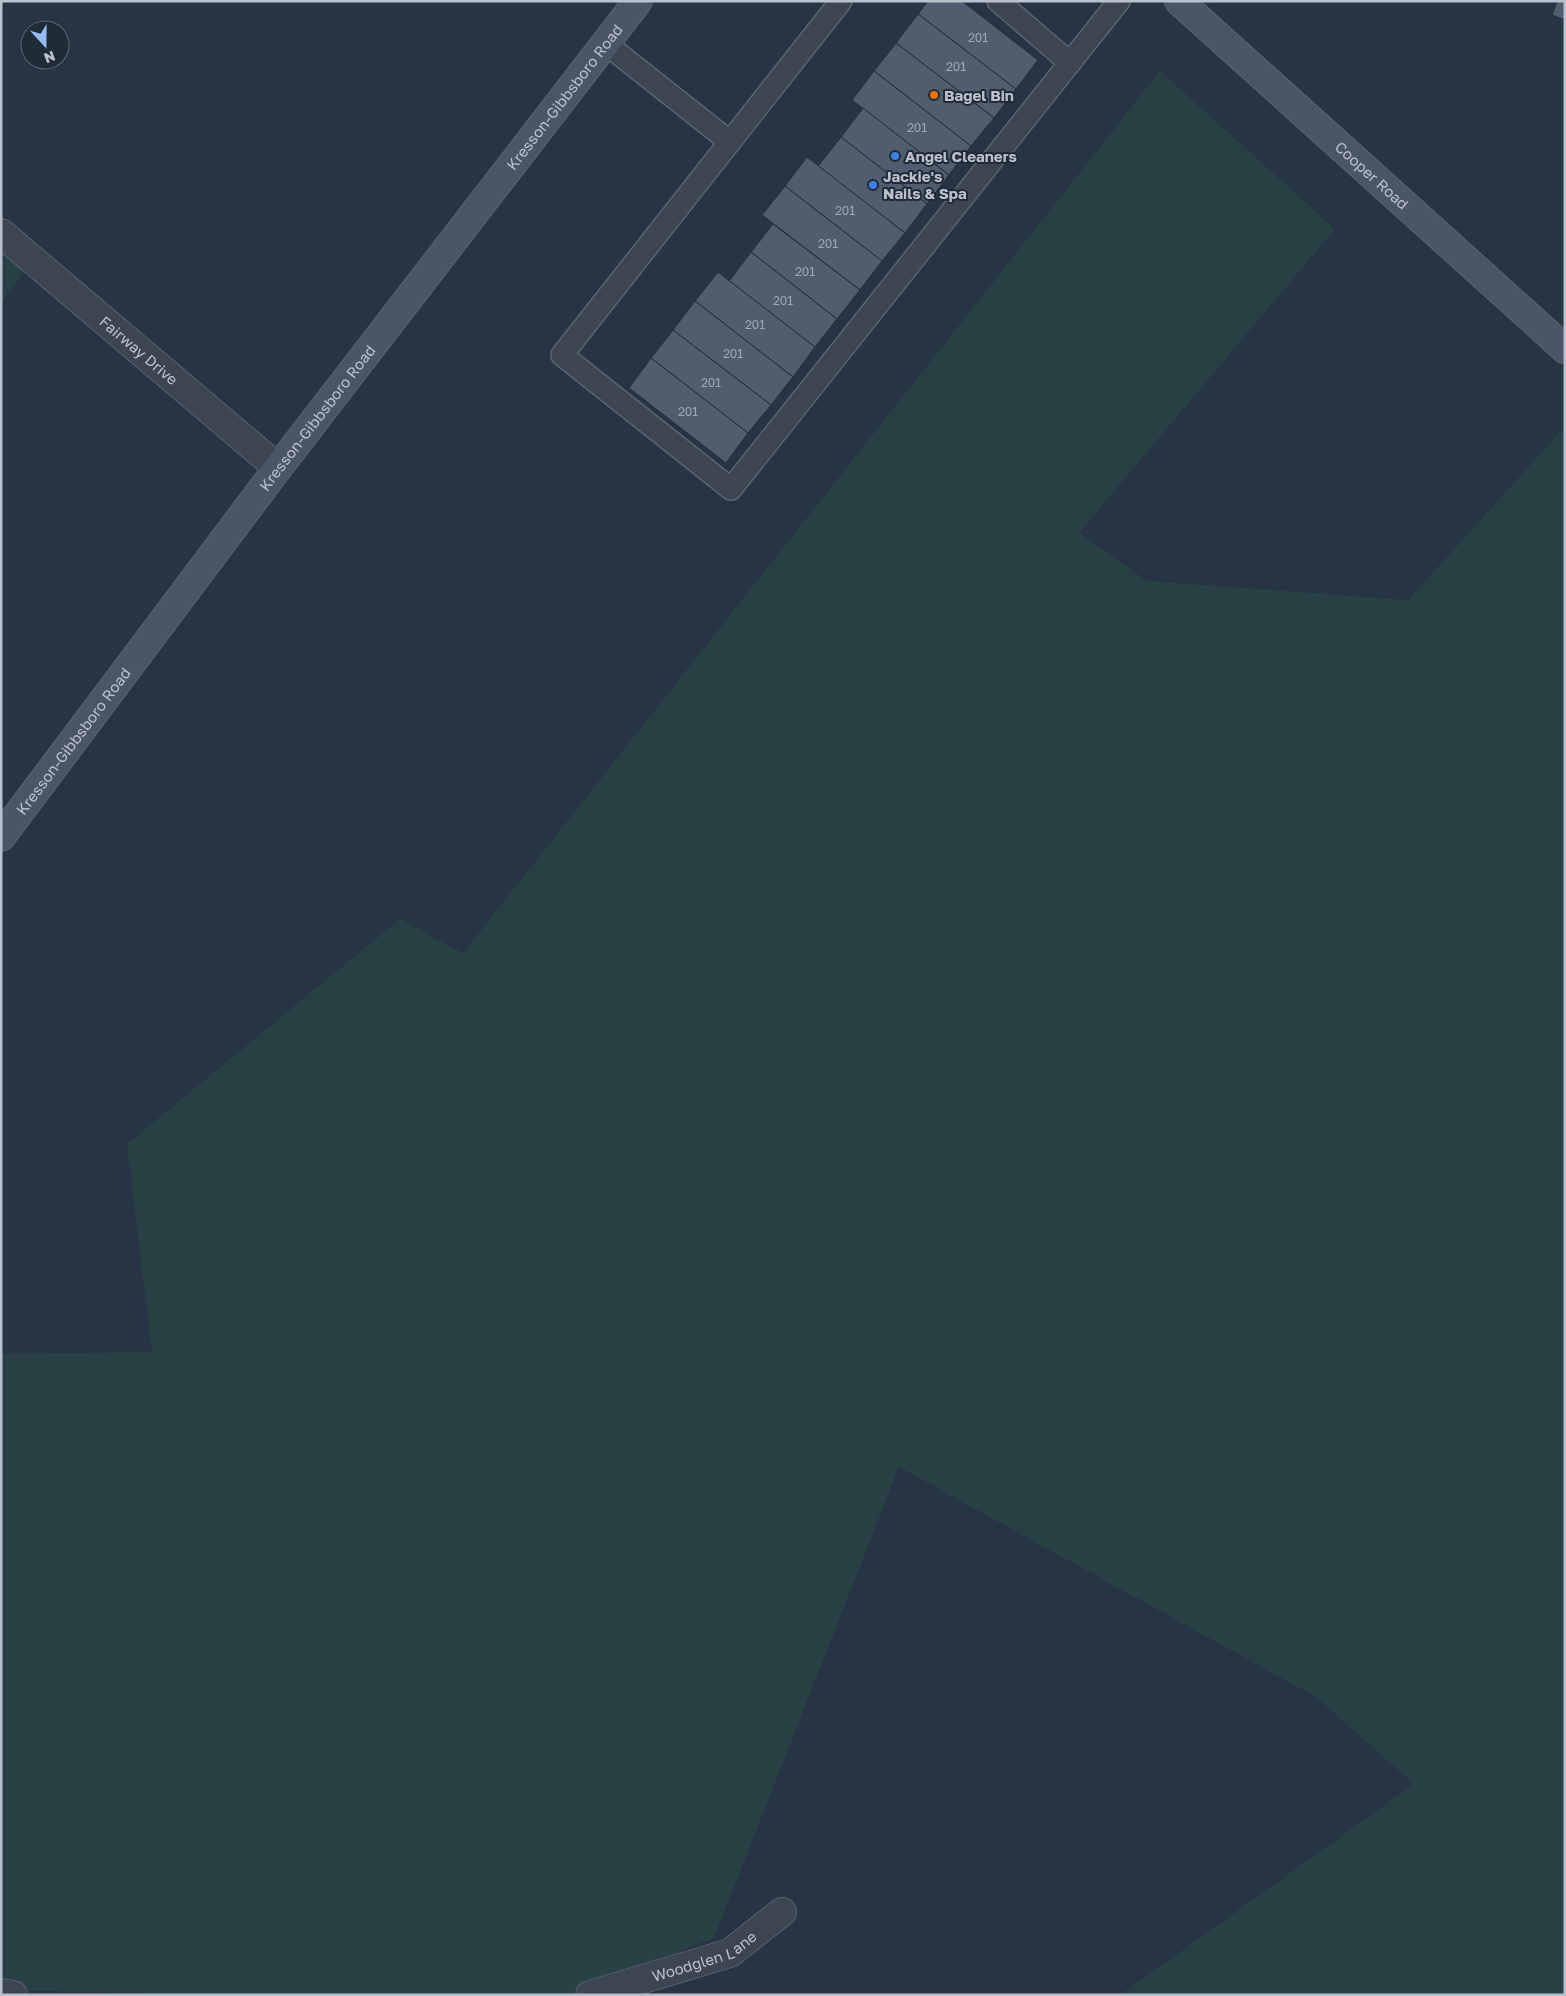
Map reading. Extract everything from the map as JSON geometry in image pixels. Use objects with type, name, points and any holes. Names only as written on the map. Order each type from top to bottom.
[{"type":"street","name":"Kresson-Gibbsboro Road","points":[[1,837],[278,468],[638,1]]},
{"type":"street","name":"Cooper Road","points":[[1179,1],[1565,348]]},
{"type":"street","name":"Fairway Drive","points":[[1,233],[278,468]]},
{"type":"street","name":"Woodglen Lane","points":[[590,1995],[730,1953],[782,1912]]},
{"type":"street","points":[[1,1993],[13,1995]]},
{"type":"lane","points":[[841,1],[562,355],[731,489],[1119,1]]},
{"type":"lane","points":[[998,1],[1070,62]]},
{"type":"lane","points":[[605,43],[730,142]]},
{"type":"green space","points":[[1160,71],[1335,229],[1079,533],[1147,581],[1408,600],[1561,431],[1565,435],[1565,1995],[1120,1995],[1414,1784],[1316,1697],[899,1467],[714,1938],[569,1995],[196,1995],[6,1990],[1,1988],[1,1354],[152,1352],[127,1144],[400,919],[463,953]]},
{"type":"green space","points":[[1,234],[33,260],[1,304]]},
{"type":"building","points":[[928,1],[962,1],[1038,60],[1016,89],[918,14]]},
{"type":"building","points":[[1557,1],[1565,1],[1565,20],[1552,15]]},
{"type":"building","points":[[918,14],[1016,89],[994,118],[896,43]]},
{"type":"building","name":"Bagel Bin","points":[[896,43],[994,118],[971,146],[874,71]]},
{"type":"building","points":[[874,71],[971,146],[949,175],[852,100]]},
{"type":"building","name":"Angel Cleaners","points":[[863,108],[949,175],[927,204],[841,137]]},
{"type":"building","name":"Jackie's Nails & Spa","points":[[841,137],[927,204],[905,233],[818,166]]},
{"type":"building","points":[[807,157],[905,233],[882,261],[785,186]]},
{"type":"building","points":[[785,186],[882,261],[860,290],[762,215]]},
{"type":"building","points":[[773,224],[860,290],[837,319],[751,252]]},
{"type":"building","points":[[751,252],[837,319],[815,347],[729,281]]},
{"type":"building","points":[[718,272],[815,347],[793,377],[695,301]]},
{"type":"building","points":[[695,301],[793,377],[771,405],[673,330]]},
{"type":"building","points":[[673,330],[771,405],[748,433],[651,358]]},
{"type":"building","points":[[651,358],[748,433],[726,463],[629,388]]},
{"type":"place","name":"Bagel Bin","points":[[934,95]]},
{"type":"place","name":"Angel Cleaners","points":[[895,156]]},
{"type":"place","name":"Jackie's Nails & Spa","points":[[873,185]]}]
